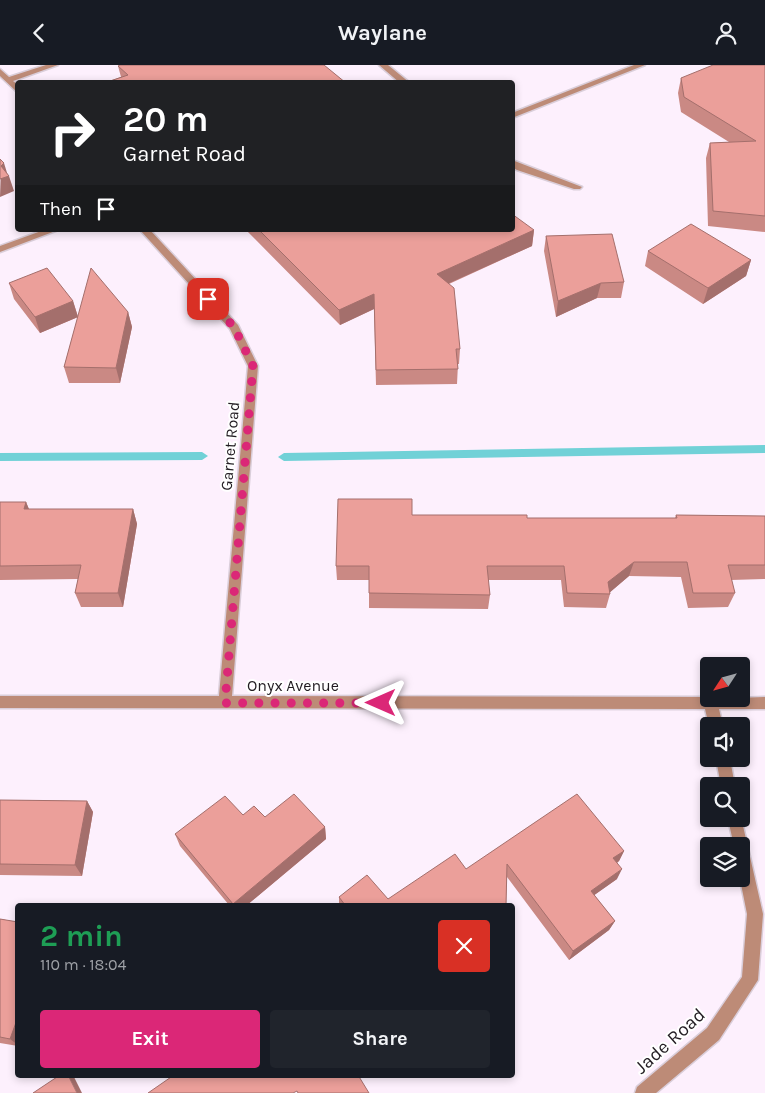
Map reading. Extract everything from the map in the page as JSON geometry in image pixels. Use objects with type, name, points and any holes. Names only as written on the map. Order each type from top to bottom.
[{"type":"street","points":[[8,80],[54,65]]},
{"type":"street","points":[[383,65],[402,80]]},
{"type":"street","points":[[515,115],[641,65]]},
{"type":"street","points":[[0,71],[15,88]]},
{"type":"street","points":[[515,165],[577,187]]},
{"type":"street","points":[[0,249],[47,232]]},
{"type":"street","name":"Garnet Road","points":[[147,232],[234,327],[253,366],[225,703]]},
{"type":"street","name":"Onyx Avenue","points":[[0,702],[700,703]]},
{"type":"street","name":"Onyx Avenue","points":[[750,703],[765,703]]},
{"type":"street","name":"Jade Road","points":[[643,1093],[713,1034],[750,979],[755,914],[749,887]]},
{"type":"building","points":[[324,65],[342,80],[113,80],[128,75],[118,66]]},
{"type":"building","points":[[713,65],[765,65],[765,216],[713,211],[710,143],[756,141],[684,97],[681,78]]},
{"type":"building","points":[[0,159],[4,163],[1,166],[9,176],[0,179]]},
{"type":"building","points":[[515,216],[534,230],[437,274],[454,288],[460,349],[456,349],[458,369],[376,370],[374,294],[339,310],[261,232],[515,232]]},
{"type":"building","points":[[691,224],[751,260],[708,288],[648,251]]},
{"type":"building","points":[[612,234],[624,282],[601,283],[558,301],[546,236]]},
{"type":"building","points":[[47,268],[73,301],[35,317],[9,283]]},
{"type":"building","points":[[91,268],[128,312],[116,368],[64,367]]},
{"type":"building","points":[[338,499],[412,499],[412,515],[527,515],[527,518],[677,518],[676,515],[765,516],[765,565],[728,565],[735,593],[693,593],[687,562],[634,562],[608,582],[610,594],[567,593],[564,566],[487,566],[490,595],[369,593],[369,566],[336,566]]},
{"type":"building","points":[[0,502],[26,502],[24,509],[133,509],[118,593],[75,593],[81,565],[0,566]]},
{"type":"building","points":[[294,794],[325,827],[232,903],[175,834],[225,796],[243,815],[254,806],[265,817]]},
{"type":"building","points":[[577,794],[624,851],[613,858],[622,869],[591,891],[615,921],[573,951],[507,864],[506,903],[344,903],[339,897],[367,875],[388,899],[455,854],[466,869]]},
{"type":"building","points":[[0,800],[87,801],[75,865],[0,864]]},
{"type":"building","points":[[0,919],[15,922],[15,1025],[10,1039],[0,1037]]},
{"type":"building","points":[[56,1078],[70,1078],[77,1093],[33,1093]]},
{"type":"building","points":[[170,1078],[360,1078],[369,1093],[298,1093],[297,1091],[293,1093],[148,1093]]},
{"type":"waterway","points":[[284,457],[765,449]]},
{"type":"waterway","points":[[0,457],[202,456]]},
{"type":"route","points":[[208,299],[234,327],[253,366],[225,703],[381,703]]}]
